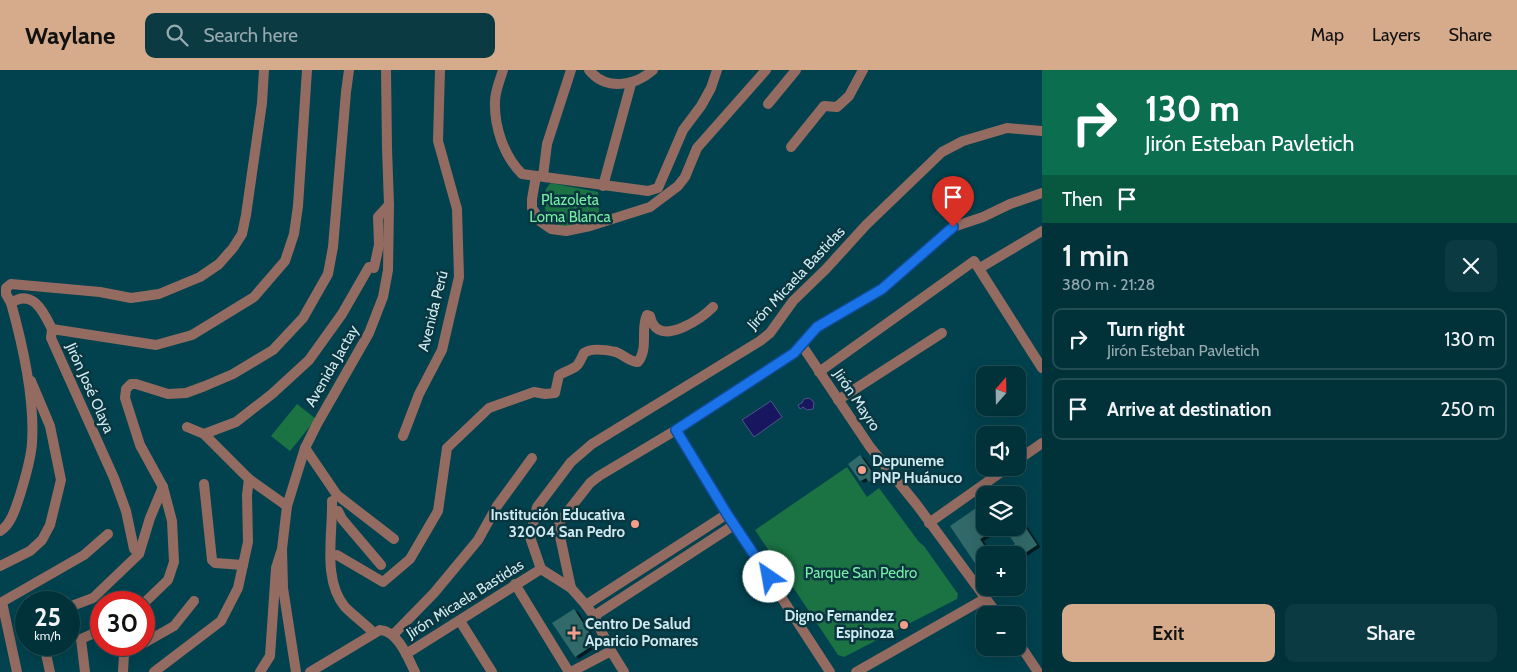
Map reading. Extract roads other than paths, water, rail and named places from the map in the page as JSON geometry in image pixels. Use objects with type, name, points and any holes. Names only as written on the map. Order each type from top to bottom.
[{"type":"street","points":[[0,531],[6,528],[17,505],[27,471],[32,444],[32,409],[25,366],[12,303],[6,294],[6,288],[11,284],[100,292],[131,298],[159,294],[200,277],[219,264],[242,234],[262,103],[264,70]]},
{"type":"street","name":"Jirón José Olaya","points":[[134,549],[126,512],[117,486],[51,338],[52,328],[156,345],[192,335],[254,297],[285,261],[294,234],[298,206],[307,70]]},
{"type":"street","points":[[155,592],[168,580],[174,562],[172,521],[164,487],[140,445],[125,398],[126,389],[131,384],[136,384],[168,394],[186,393],[205,386],[233,374],[273,350],[303,318],[328,274],[334,246],[346,92],[350,70]]},
{"type":"street","name":"Avenida Jactay","points":[[296,672],[283,588],[282,550],[287,506],[305,448],[316,424],[369,334],[383,296],[388,270],[390,205],[386,148],[386,70]]},
{"type":"street","name":"Avenida Perú","points":[[403,436],[420,394],[442,350],[459,277],[457,209],[438,141],[440,70]]},
{"type":"street","points":[[503,70],[495,100],[502,141],[512,165],[522,174],[648,191],[658,188],[683,130],[701,106],[711,88],[717,70]]},
{"type":"street","points":[[571,70],[547,144],[532,200],[532,208],[541,222],[551,229],[566,231],[590,226],[650,207],[678,186],[685,177],[697,148],[766,70]]},
{"type":"street","points":[[589,70],[604,81],[618,84],[631,84],[653,70]]},
{"type":"street","points":[[768,104],[796,70]]},
{"type":"street","points":[[791,147],[824,106],[837,108],[849,96],[863,70]]},
{"type":"street","points":[[604,186],[631,84]]},
{"type":"street","name":"Jirón Micaela Bastidas","points":[[571,588],[541,570],[530,537],[537,507],[572,462],[592,444],[770,333],[793,301],[923,168],[942,152],[963,141],[1007,128],[1042,131]]},
{"type":"street","points":[[624,672],[611,651],[594,616],[571,588],[558,527],[561,520],[590,483],[676,430],[794,353],[817,327],[882,289],[953,227],[1042,193]]},
{"type":"street","points":[[204,434],[236,422],[272,394],[309,360],[342,314],[371,268],[379,245],[378,217],[390,205]]},
{"type":"street","points":[[819,372],[977,265],[1042,232]]},
{"type":"street","points":[[977,265],[1042,368]]},
{"type":"street","points":[[12,303],[22,298],[36,302],[52,328]]},
{"type":"street","points":[[337,554],[383,582],[410,559],[438,511],[447,448],[488,408],[534,392],[544,394],[555,392],[559,375],[575,368],[581,362],[584,352],[590,349],[617,352],[634,362],[638,362],[644,348],[645,320],[647,315],[650,316],[653,324],[660,330],[668,332],[695,322],[712,307]]},
{"type":"street","points":[[838,400],[942,333]]},
{"type":"street","name":"Jirón Mayro","points":[[801,344],[870,447],[917,505],[992,606]]},
{"type":"street","points":[[0,566],[30,551],[42,540],[50,525],[61,480],[50,426],[25,366]]},
{"type":"street","points":[[187,427],[204,434],[248,479],[287,506]]},
{"type":"street","points":[[676,430],[727,514],[830,672]]},
{"type":"street","points":[[1026,454],[1042,443]]},
{"type":"street","points":[[305,448],[337,495],[394,539]]},
{"type":"street","points":[[393,634],[434,593],[478,540],[497,506],[532,458]]},
{"type":"street","points":[[929,523],[996,476]]},
{"type":"street","points":[[154,672],[221,622],[238,588],[248,542],[248,479]]},
{"type":"street","points":[[204,484],[212,560],[243,565]]},
{"type":"street","points":[[80,603],[93,598],[139,554],[150,518],[164,487]]},
{"type":"street","points":[[332,501],[330,552],[334,588],[344,606],[377,632]]},
{"type":"street","points":[[338,511],[342,519],[381,565]]},
{"type":"street","points":[[586,605],[727,514]]},
{"type":"street","points":[[594,616],[734,525]]},
{"type":"street","points":[[17,672],[2,602],[84,555],[108,534]]},
{"type":"street","points":[[260,672],[270,656],[276,568],[282,550]]},
{"type":"street","name":"Jirón Micaela Bastidas","points":[[406,654],[515,584],[541,570]]},
{"type":"street","points":[[515,584],[570,672],[611,651]]},
{"type":"street","points":[[856,672],[986,598]]},
{"type":"street","points":[[155,637],[174,626],[194,602]]},
{"type":"street","points":[[460,621],[492,672]]},
{"type":"street","points":[[310,672],[377,632],[385,630],[393,634],[416,672]]},
{"type":"street","points":[[85,672],[81,639],[90,635]]},
{"type":"street","points":[[1026,654],[1038,672]]},
{"type":"street","points":[[46,656],[50,672]]},
{"type":"street","points":[[123,672],[124,656]]},
{"type":"place","name":"Depuneme PNP Huánuco","points":[[862,470]]},
{"type":"place","name":"Institución Educativa 32004 San Pedro","points":[[635,524]]},
{"type":"place","name":"Digno Fernandez Espinoza","points":[[904,625]]},
{"type":"place","name":"Centro De Salud Aparicio Pomares","points":[[574,633]]},
{"type":"park label","name":"Plazoleta Loma Blanca","points":[[570,208]]},
{"type":"park label","name":"Parque San Pedro","points":[[861,573]]}]
